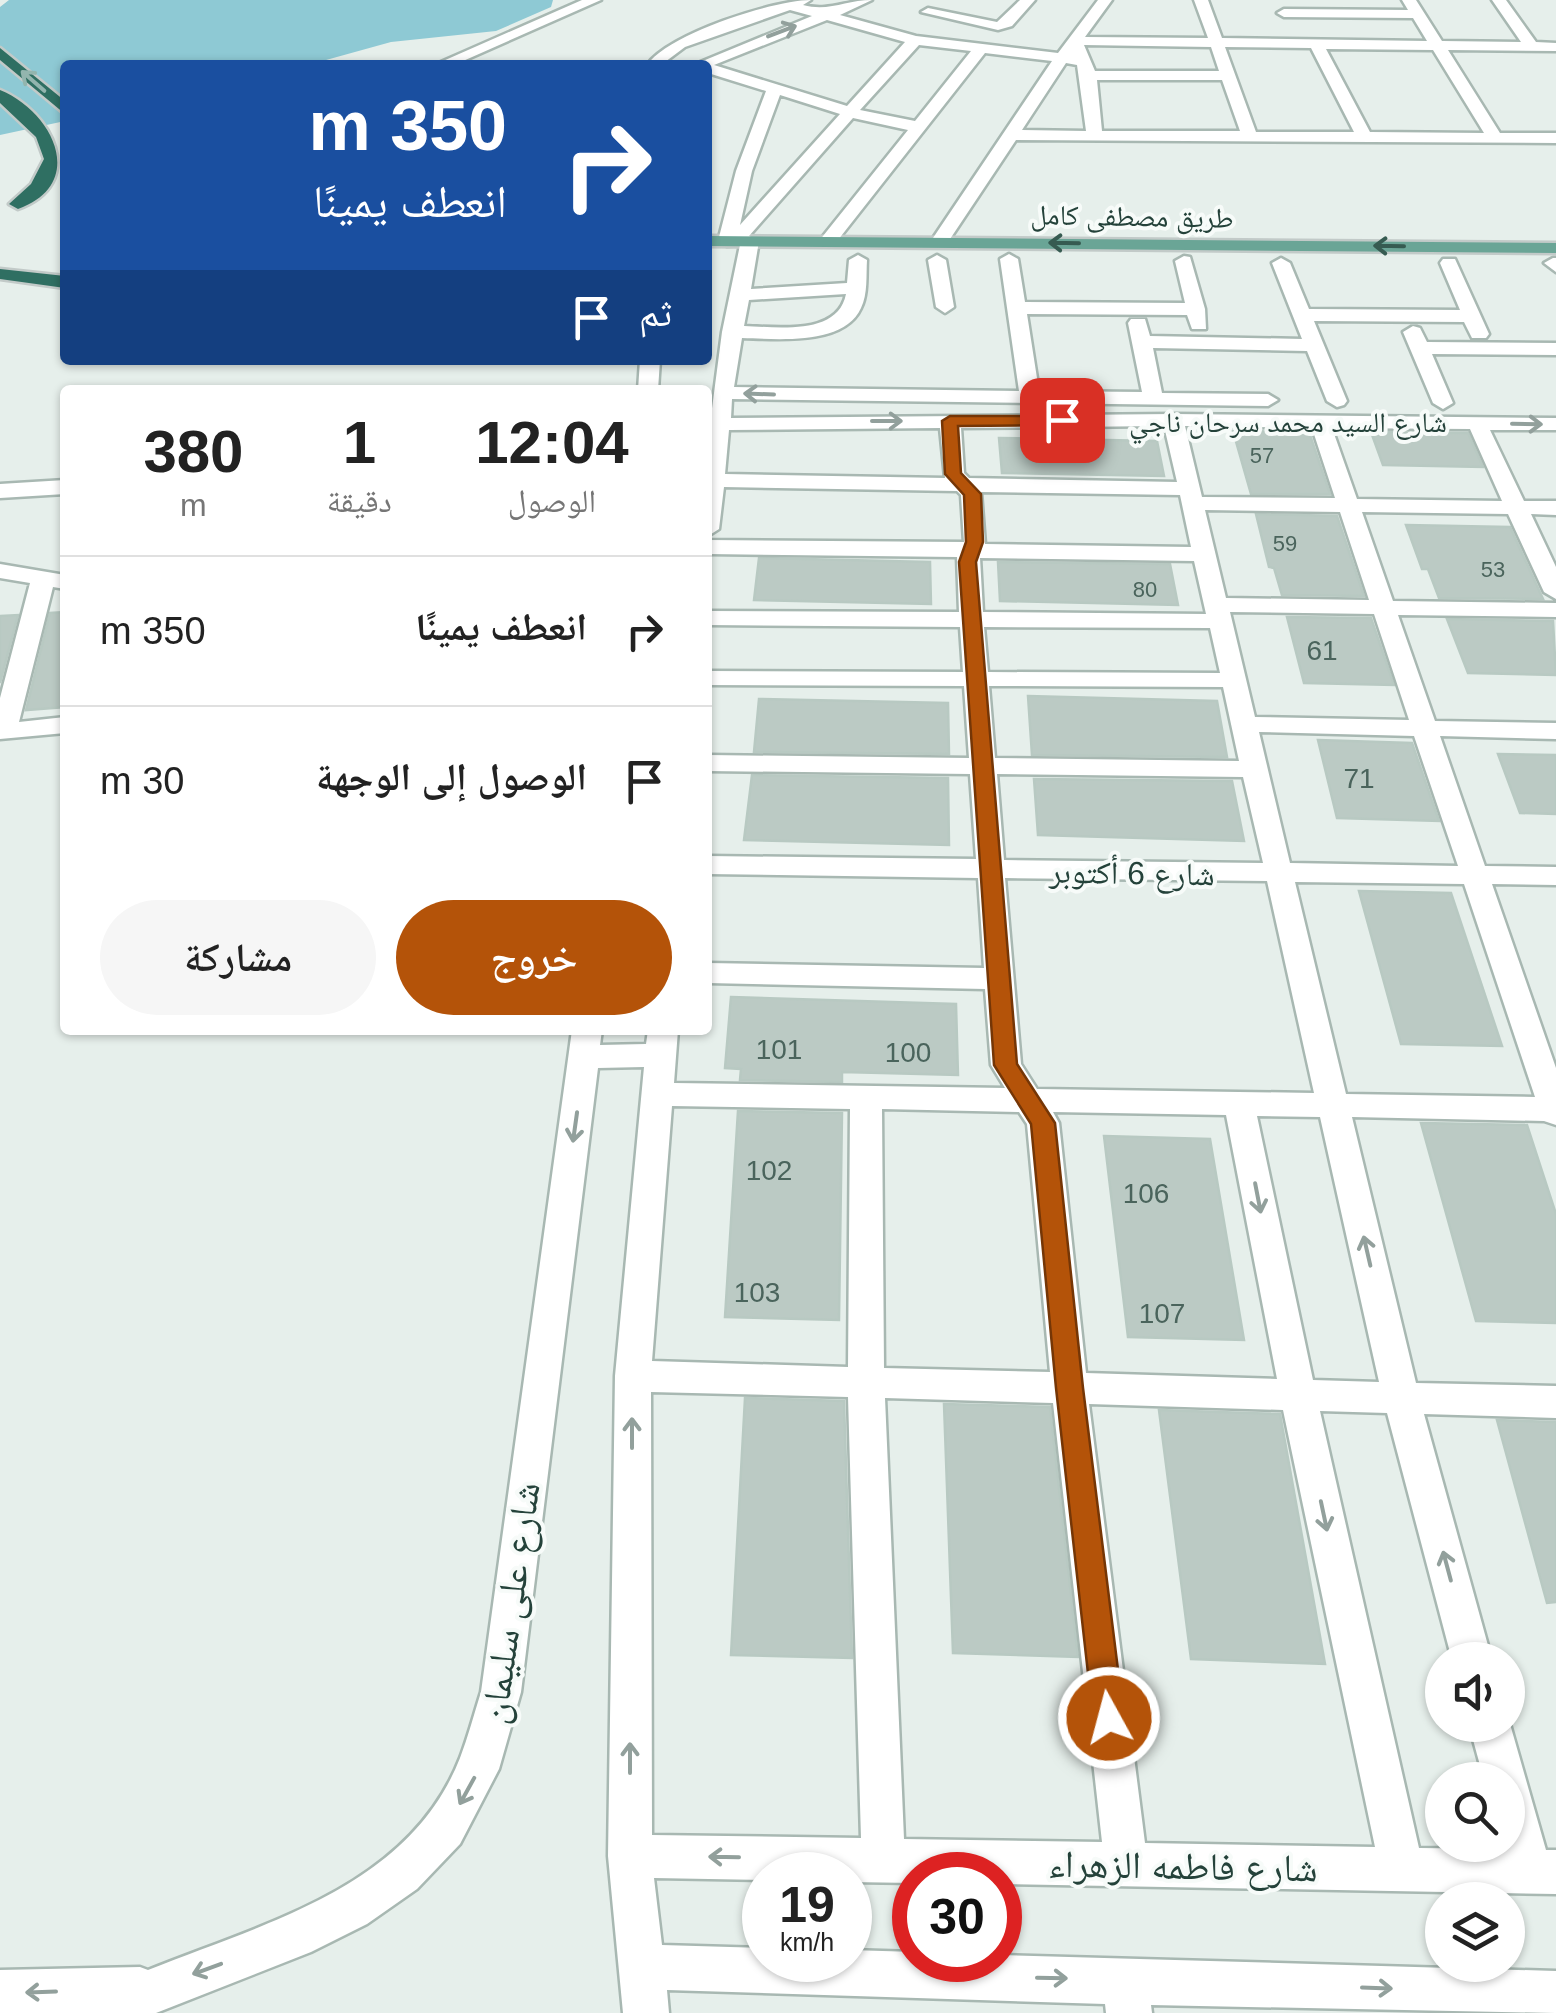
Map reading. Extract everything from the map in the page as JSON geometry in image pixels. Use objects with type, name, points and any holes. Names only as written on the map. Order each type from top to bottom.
[{"type":"highway","points":[[0,52],[60,106]]},
{"type":"highway","points":[[0,96],[46,136],[53,152],[51,168],[39,186],[18,204]]},
{"type":"highway","points":[[0,213],[53,193]]},
{"type":"highway","points":[[1,275],[60,281]]},
{"type":"main road","name":"طريق مصطفى كامل","points":[[733,245],[828,242],[938,250],[1555,260]]},
{"type":"main road","name":"طريق مصطفى كامل","points":[[733,245],[858,260],[938,250],[1009,260],[1281,263],[1555,260]]},
{"type":"street","points":[[453,60],[594,0]]},
{"type":"street","points":[[712,60],[864,0]]},
{"type":"street","points":[[881,32],[959,0]]},
{"type":"street","points":[[928,12],[998,26],[1007,23],[1028,0]]},
{"type":"street","points":[[944,307],[938,250],[1062,58],[1106,0]]},
{"type":"street","points":[[1200,0],[1250,136]]},
{"type":"street","points":[[1499,0],[1532,46]]},
{"type":"street","points":[[657,60],[796,3],[822,16],[915,40],[1062,58],[1086,68],[1229,76]]},
{"type":"street","points":[[1297,44],[1282,6],[1414,7],[1495,138]]},
{"type":"street","points":[[733,245],[846,112],[915,40]]},
{"type":"street","points":[[1074,41],[1556,47]]},
{"type":"street","points":[[1074,41],[1086,68],[1094,135]]},
{"type":"street","points":[[1316,44],[1365,137]]},
{"type":"street","points":[[828,242],[981,49]]},
{"type":"street","points":[[712,69],[846,112],[919,126]]},
{"type":"street","points":[[775,88],[744,171],[733,245],[740,295],[714,467],[963,485],[1348,505],[1556,508]]},
{"type":"street","points":[[1012,134],[1556,138]]},
{"type":"street","points":[[732,332],[815,330],[831,326],[852,311],[858,260]]},
{"type":"street","points":[[1009,260],[1030,396]]},
{"type":"street","points":[[1184,261],[1202,343]]},
{"type":"street","points":[[658,1094],[1556,1111],[1348,505],[1316,344],[1281,263]]},
{"type":"street","points":[[1449,263],[1486,349]]},
{"type":"street","points":[[740,295],[854,288]]},
{"type":"street","points":[[1018,308],[1196,309]]},
{"type":"street","points":[[1135,309],[1154,398]]},
{"type":"street","points":[[1304,315],[1471,316]]},
{"type":"street","points":[[1406,316],[1443,403]]},
{"type":"street","points":[[1141,342],[1316,344]]},
{"type":"street","points":[[1419,348],[1556,350]]},
{"type":"street","name":"شارع السيد محمد سرحان ناجي","points":[[723,393],[1154,398],[1477,423],[1556,424]]},
{"type":"street","points":[[819,396],[824,422]]},
{"type":"street","name":"شارع السيد محمد سرحان ناجي","points":[[720,424],[1173,420],[1443,403],[1556,405]]},
{"type":"street","points":[[1173,420],[1401,1398],[1467,1642]]},
{"type":"street","points":[[950,421],[953,474],[972,494],[975,542],[967,562],[1006,1065],[1043,1123],[1069,1388],[1126,1865]]},
{"type":"street","points":[[1477,423],[1556,592]]},
{"type":"street","points":[[0,491],[60,487]]},
{"type":"street","points":[[712,547],[1204,554]]},
{"type":"street","points":[[0,571],[54,581],[2,731],[60,726]]},
{"type":"street","points":[[712,618],[971,620],[1382,608],[1556,610]]},
{"type":"street","points":[[712,678],[1233,680]]},
{"type":"street","points":[[1244,724],[1556,731]]},
{"type":"street","points":[[712,762],[1254,769]]},
{"type":"street","name":"شارع 6 أكتوبر","points":[[712,866],[1556,876]]},
{"type":"street","points":[[712,974],[1000,978]]},
{"type":"street","points":[[586,1043],[662,1042],[633,1376],[630,1856],[646,2013]]},
{"type":"street","name":"شارع على سليمان","points":[[152,1989],[346,1915],[395,1880],[437,1838],[469,1791],[490,1742],[500,1692],[586,1043]]},
{"type":"street","points":[[866,1097],[866,1382],[883,1860]]},
{"type":"street","points":[[1239,1102],[1402,1871]]},
{"type":"street","points":[[633,1376],[1556,1402]]},
{"type":"street","points":[[1525,1829],[1543,1871]]},
{"type":"street","name":"شارع فاطمه الزهراء","points":[[630,1856],[1543,1871]]},
{"type":"street","points":[[640,1967],[1128,1996],[1486,2002],[1556,1994]]},
{"type":"street","points":[[0,1994],[152,1989]]},
{"type":"street","points":[[101,2013],[152,1989]]},
{"type":"water","points":[[9,0],[553,0],[551,7],[496,31],[391,42],[326,60],[60,60],[60,122],[0,135],[0,7]]},
{"type":"building","points":[[1233,431],[1309,432],[1330,494],[1251,494]]},
{"type":"building","points":[[1371,432],[1468,433],[1483,467],[1383,465]]},
{"type":"building","points":[[999,438],[1157,441],[1164,476],[1002,473]]},
{"type":"building","points":[[1256,514],[1337,516],[1364,596],[1282,595],[1274,568],[1269,567]]},
{"type":"building","points":[[1406,525],[1510,527],[1543,599],[1439,598],[1428,569],[1422,569]]},
{"type":"building","points":[[759,558],[930,562],[931,604],[754,600]]},
{"type":"building","points":[[998,562],[1170,564],[1178,605],[1000,601]]},
{"type":"building","points":[[60,612],[60,707],[26,710],[50,613]]},
{"type":"building","points":[[18,615],[0,683],[0,616]]},
{"type":"building","points":[[1287,617],[1371,618],[1394,685],[1304,683]]},
{"type":"building","points":[[1447,619],[1553,621],[1556,675],[1468,673]]},
{"type":"building","points":[[1028,696],[1217,701],[1227,757],[1032,755]]},
{"type":"building","points":[[759,699],[948,703],[949,754],[754,752]]},
{"type":"building","points":[[1318,740],[1412,743],[1439,821],[1337,818]]},
{"type":"building","points":[[1498,754],[1556,755],[1556,814],[1520,813]]},
{"type":"building","points":[[752,775],[948,778],[949,845],[744,840]]},
{"type":"building","points":[[1034,779],[1232,781],[1244,841],[1038,835]]},
{"type":"building","points":[[1359,891],[1451,893],[1502,1046],[1401,1044]]},
{"type":"building","points":[[731,997],[956,1004],[958,1075],[842,1072],[842,1082],[740,1080],[741,1069],[725,1068]]},
{"type":"building","points":[[738,1111],[842,1113],[839,1320],[725,1317]]},
{"type":"building","points":[[1421,1123],[1527,1125],[1556,1214],[1556,1323],[1476,1321]]},
{"type":"building","points":[[1104,1136],[1210,1139],[1244,1340],[1128,1337]]},
{"type":"building","points":[[745,1398],[844,1401],[852,1658],[731,1655]]},
{"type":"building","points":[[944,1404],[1050,1407],[1078,1657],[953,1653]]},
{"type":"building","points":[[1159,1410],[1280,1414],[1325,1664],[1191,1659]]},
{"type":"building","points":[[1497,1420],[1556,1422],[1556,1602],[1547,1603]]},
{"type":"route","points":[[1062,420],[950,421],[953,474],[972,494],[975,542],[967,562],[1006,1065],[1043,1123],[1069,1388],[1109,1718]]}]
